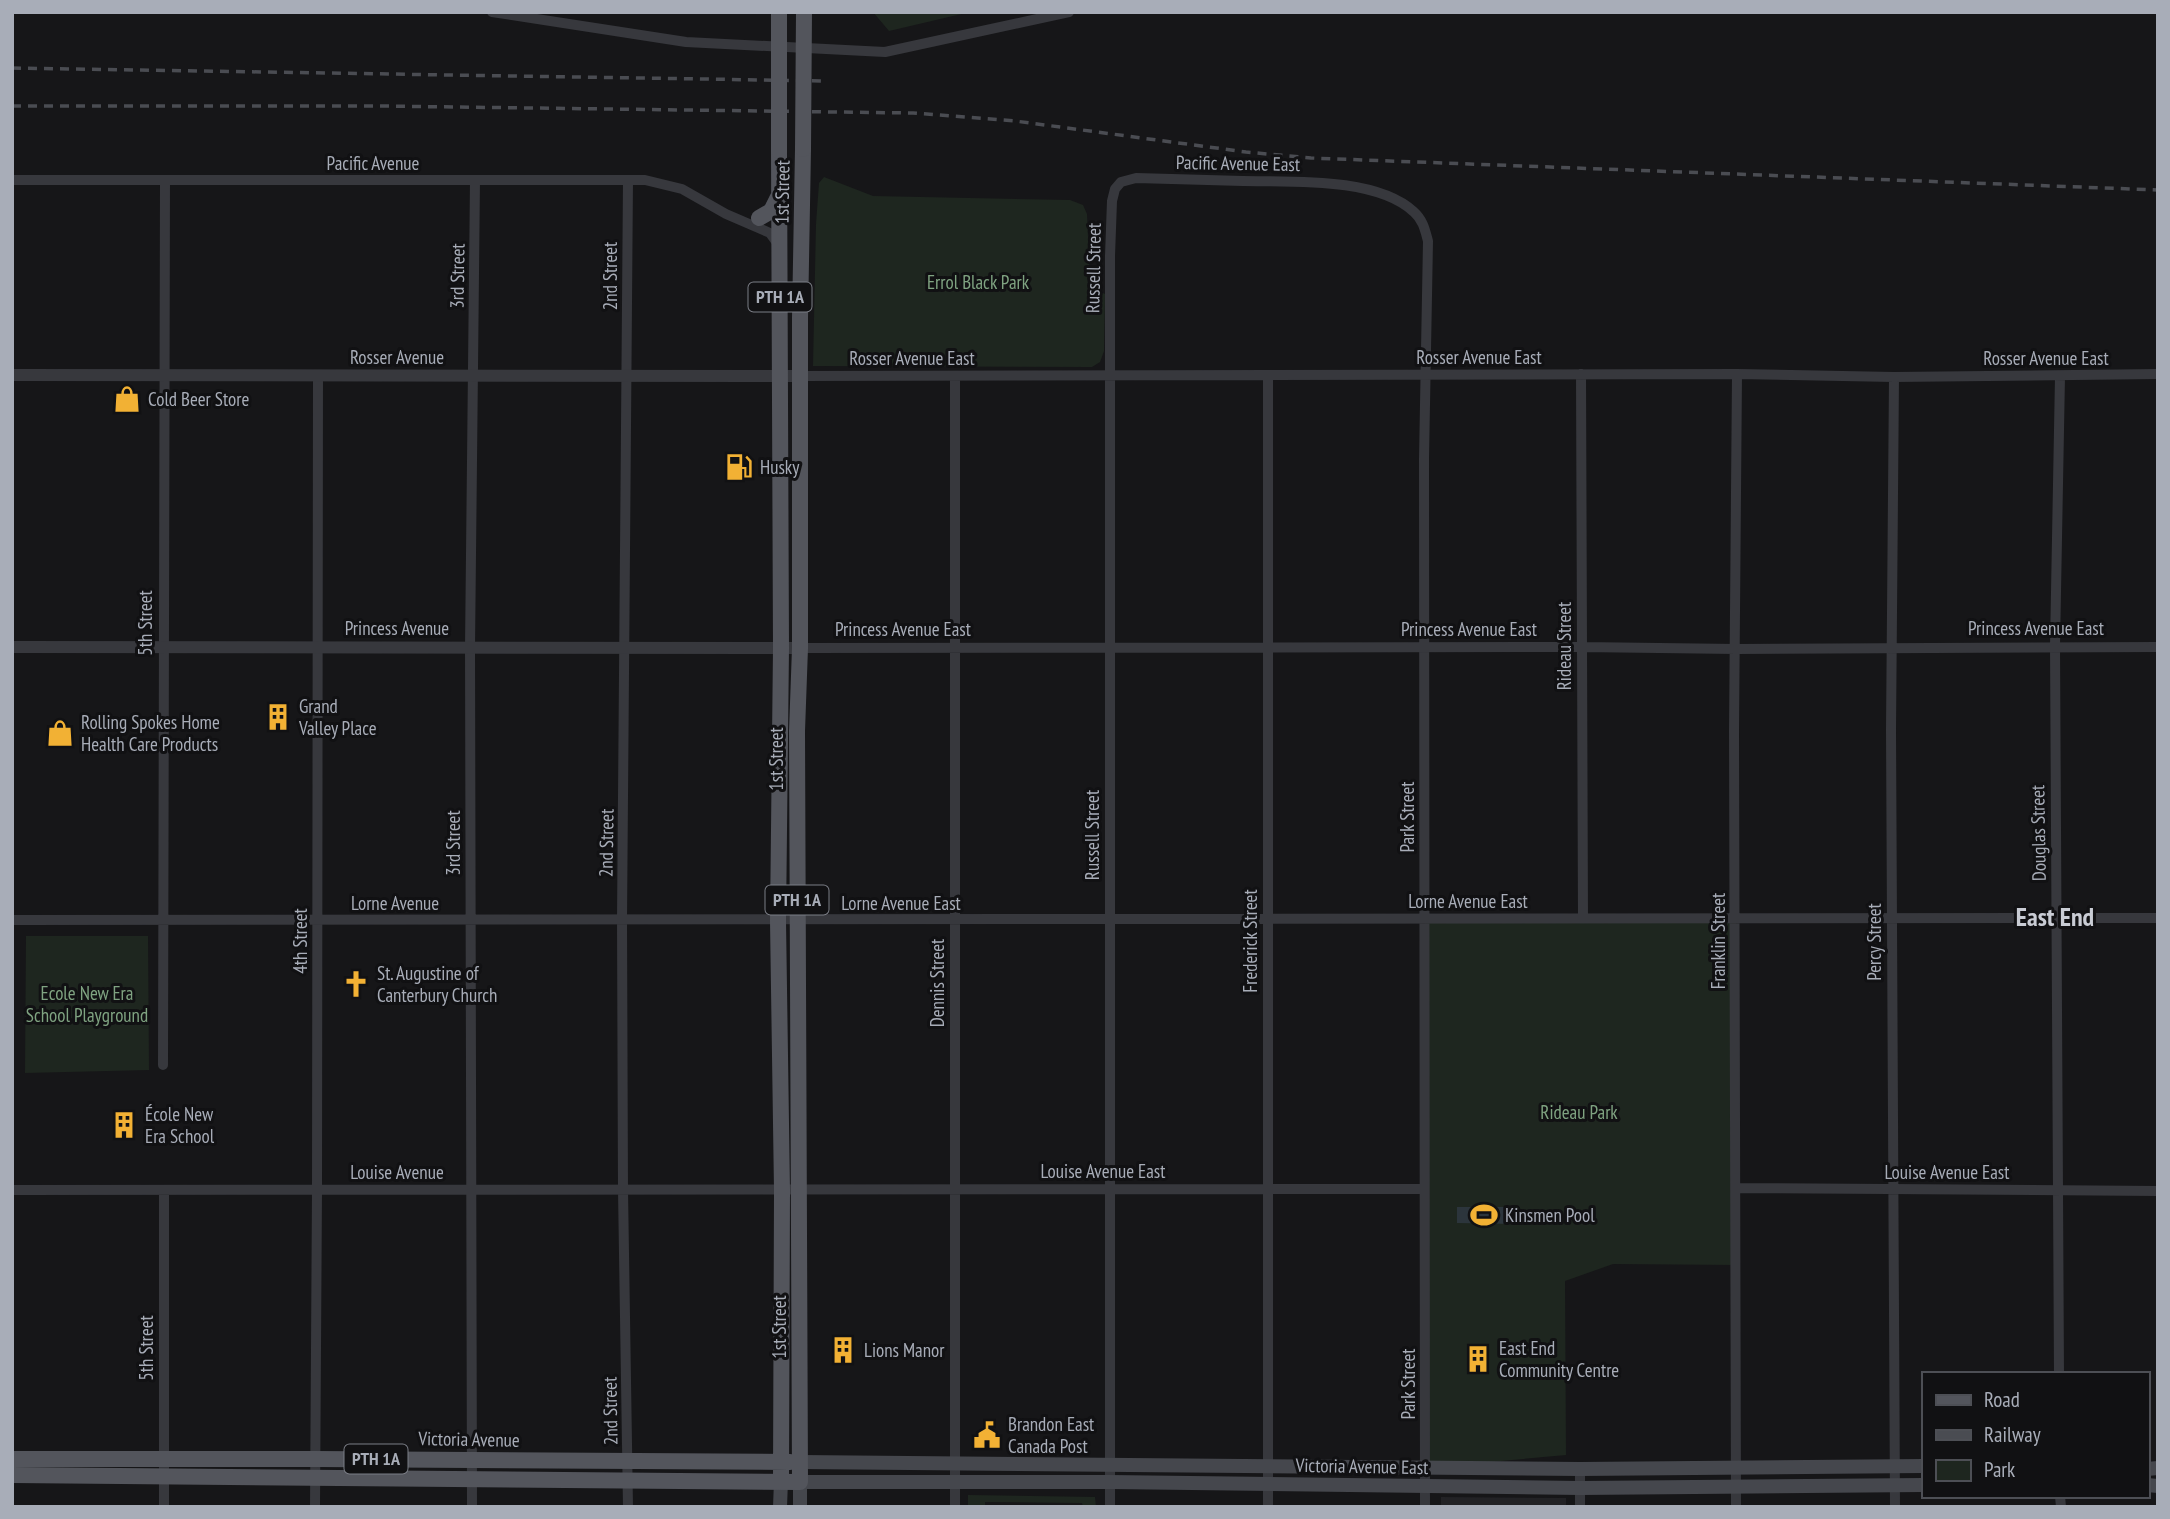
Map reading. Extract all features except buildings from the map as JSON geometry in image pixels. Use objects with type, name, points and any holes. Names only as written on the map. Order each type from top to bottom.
[{"type":"main road","name":"1st Street","points":[[779,12],[781,648],[778,921],[782,1190],[780,1507]]},
{"type":"main road","name":"1st Street","points":[[800,1507],[797,732],[800,648],[804,12]]},
{"type":"main road","points":[[759,218],[771,211],[779,188]]},
{"type":"main road","points":[[780,219],[793,229],[794,277],[800,318]]},
{"type":"main road","name":"Victoria Avenue","points":[[12,1460],[800,1462]]},
{"type":"main road","name":"Victoria Avenue East","points":[[800,1462],[1580,1469],[1922,1466]]},
{"type":"main road","name":"Victoria Avenue","points":[[12,1475],[800,1482]]},
{"type":"main road","name":"Victoria Avenue East","points":[[800,1482],[1268,1483],[1580,1488],[1922,1485]]},
{"type":"street","points":[[492,12],[686,42],[885,51],[1069,12]]},
{"type":"street","name":"Pacific Avenue East","points":[[1136,178],[1339,184]]},
{"type":"street","name":"Russell Street","points":[[1110,1507],[1112,201],[1115,189],[1121,182],[1136,178]]},
{"type":"street","name":"Pacific Avenue","points":[[12,180],[656,182],[682,189],[726,214],[770,233],[776,240],[780,255]]},
{"type":"street","name":"3rd Street","points":[[472,1507],[470,648],[475,180]]},
{"type":"street","name":"2nd Street","points":[[628,180],[622,920],[628,1507]]},
{"type":"street","name":"5th Street","points":[[163,1065],[165,181]]},
{"type":"street","name":"Park Street","points":[[1339,184],[1367,190],[1416,213],[1425,229],[1429,258],[1425,375],[1424,649],[1425,1507]]},
{"type":"street","name":"Pacific Avenue","points":[[726,214],[780,219]]},
{"type":"street","name":"Rideau Street","points":[[1581,374],[1583,918]]},
{"type":"street","name":"Rosser Avenue East","points":[[800,376],[1737,374],[1894,377],[2158,374]]},
{"type":"street","name":"Franklin Street","points":[[1736,1507],[1737,374]]},
{"type":"street","name":"Rosser Avenue","points":[[12,375],[800,376]]},
{"type":"street","name":"4th Street","points":[[315,1507],[318,376]]},
{"type":"street","name":"Dennis Street","points":[[955,376],[955,1507]]},
{"type":"street","name":"Frederick Street","points":[[1268,376],[1268,1507]]},
{"type":"street","name":"Douglas Street","points":[[2059,1372],[2055,646],[2060,376]]},
{"type":"street","name":"Percy Street","points":[[1894,377],[1891,918],[1895,1507]]},
{"type":"street","name":"Princess Avenue","points":[[12,647],[781,648]]},
{"type":"street","name":"Princess Avenue East","points":[[781,648],[2158,647]]},
{"type":"street","name":"Lorne Avenue East","points":[[778,921],[2158,918]]},
{"type":"street","name":"Lorne Avenue","points":[[12,920],[778,921]]},
{"type":"street","name":"Louise Avenue East","points":[[1736,1188],[2158,1191]]},
{"type":"street","name":"Louise Avenue East","points":[[782,1190],[1424,1189]]},
{"type":"street","name":"Louise Avenue","points":[[12,1190],[782,1190]]},
{"type":"street","name":"5th Street","points":[[164,1190],[164,1507]]},
{"type":"street","points":[[1580,1469],[1580,1507]]},
{"type":"shaded area","points":[[1457,1207],[1514,1207],[1514,1224],[1457,1223]]},
{"type":"shaded area","points":[[1441,1497],[1566,1498],[1566,1507],[1441,1507]]},
{"type":"green space","points":[[873,12],[970,12],[889,31]]},
{"type":"green space","name":"Errol Black Park","points":[[824,177],[873,196],[1070,200],[1083,205],[1087,214],[1090,281],[1096,290],[1105,294],[1104,351],[1100,362],[1092,367],[813,366],[816,224],[819,183]]},
{"type":"green space","name":"Rideau Park","points":[[1425,918],[1736,918],[1736,1265],[1613,1264],[1565,1281],[1566,1455],[1425,1468]]},
{"type":"green space","name":"Ecole New Era School Playground","points":[[26,936],[148,936],[149,1070],[25,1073]]},
{"type":"green space","points":[[968,1495],[1095,1497],[1096,1507],[1083,1507],[1082,1503],[985,1502],[985,1507],[968,1507]]},
{"type":"railway","points":[[12,68],[827,81]]},
{"type":"railway","points":[[12,106],[380,106],[913,113],[1015,121],[1246,152],[1311,158],[2158,190]]},
{"type":"place","name":"Cold Beer Store","points":[[127,399]]},
{"type":"place","name":"Husky","points":[[739,467]]},
{"type":"place","name":"Grand Valley Place","points":[[278,717]]},
{"type":"place","name":"Rolling Spokes Home Health Care Products","points":[[60,733]]},
{"type":"place","name":"St. Augustine of Canterbury Church","points":[[356,984]]},
{"type":"place","name":"École New Era School","points":[[124,1125]]},
{"type":"place","name":"Kinsmen Pool","points":[[1484,1215]]},
{"type":"place","name":"Lions Manor","points":[[843,1350]]},
{"type":"place","name":"East End Community Centre","points":[[1478,1359]]},
{"type":"place","name":"Brandon East Canada Post","points":[[987,1435]]},
{"type":"district","name":"East End","points":[[2055,917]]}]
